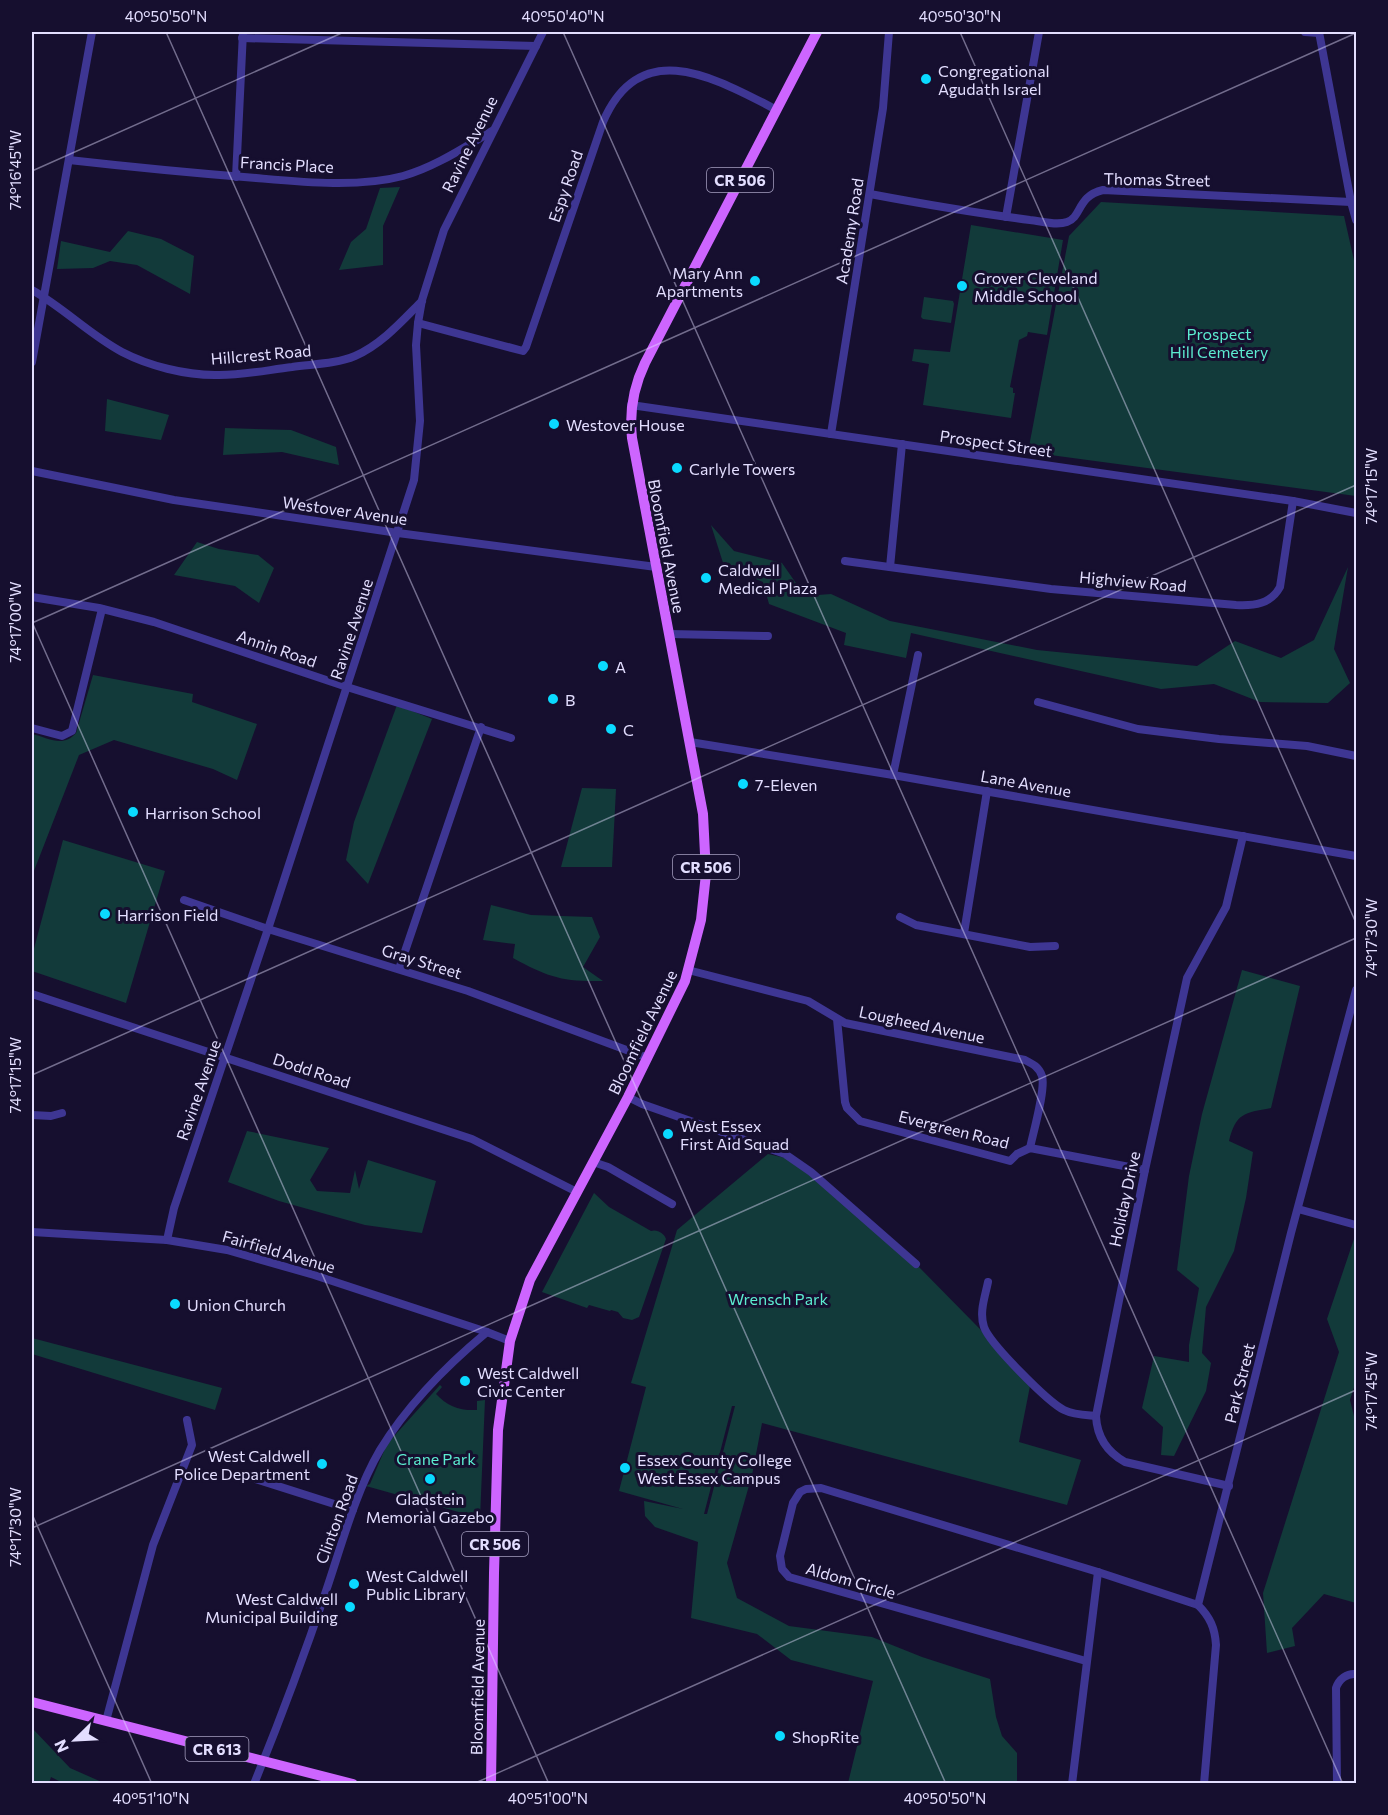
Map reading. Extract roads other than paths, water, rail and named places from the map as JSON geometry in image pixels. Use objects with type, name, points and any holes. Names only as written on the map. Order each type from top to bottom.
[{"type":"main road","name":"Bloomfield Avenue","points":[[491,1784],[498,1430],[510,1341],[530,1280],[668,1019],[688,970],[701,920],[706,854],[703,814],[632,438],[631,405],[635,385],[645,363],[817,32]]},
{"type":"main road","name":"CR 613","points":[[32,1702],[353,1784]]},
{"type":"street","points":[[32,363],[92,32]]},
{"type":"street","name":"Ravine Avenue","points":[[167,1240],[174,1208],[268,929],[414,480],[420,421],[417,345],[422,300],[444,230],[543,32]]},
{"type":"street","name":"Academy Road","points":[[831,434],[883,108],[889,32]]},
{"type":"street","points":[[1006,217],[1039,32]]},
{"type":"street","points":[[1305,32],[1319,32],[1356,220]]},
{"type":"street","points":[[236,177],[242,35],[536,46]]},
{"type":"street","name":"Espy Road","points":[[418,323],[523,351],[603,122],[617,96],[636,81],[666,70],[690,71],[706,76],[777,110]]},
{"type":"street","name":"Francis Place","points":[[69,160],[292,181],[381,180],[403,176],[435,165],[493,130]]},
{"type":"street","name":"Thomas Street","points":[[870,194],[1052,223],[1068,222],[1076,214],[1085,198],[1103,190],[1351,202]]},
{"type":"street","name":"Hillcrest Road","points":[[32,290],[123,352],[172,369],[194,374],[217,375],[324,363],[353,357],[389,333],[422,300]]},
{"type":"street","name":"Prospect Street","points":[[631,405],[1293,501],[1356,513]]},
{"type":"street","points":[[890,567],[902,444]]},
{"type":"street","name":"Westover Avenue","points":[[32,471],[174,500],[398,533],[656,567]]},
{"type":"street","name":"Highview Road","points":[[845,561],[1051,589],[1258,604],[1276,595],[1280,587],[1293,501]]},
{"type":"street","name":"Annin Road","points":[[32,597],[102,609],[154,622],[347,687],[511,738]]},
{"type":"street","points":[[32,728],[62,736],[72,731],[102,609]]},
{"type":"street","points":[[669,634],[768,636]]},
{"type":"street","points":[[893,774],[918,656]]},
{"type":"street","points":[[1038,702],[1138,729],[1219,739],[1307,746],[1356,756]]},
{"type":"street","points":[[399,969],[481,727]]},
{"type":"street","name":"Lane Avenue","points":[[690,742],[893,774],[1356,856]]},
{"type":"street","points":[[964,933],[987,791]]},
{"type":"street","name":"Holiday Drive","points":[[1229,1486],[1125,1462],[1116,1457],[1102,1442],[1096,1416],[1145,1170],[1187,978],[1226,907],[1243,836]]},
{"type":"street","name":"Gray Street","points":[[184,900],[268,929],[468,991],[648,1058]]},
{"type":"street","points":[[900,917],[916,924],[1030,947],[1055,946]]},
{"type":"street","name":"Lougheed Avenue","points":[[688,970],[808,1001],[837,1018],[857,1026],[1025,1060],[1033,1064],[1038,1068],[1043,1082],[1030,1148]]},
{"type":"street","name":"Park Street","points":[[1198,1605],[1356,990]]},
{"type":"street","name":"Dodd Road","points":[[32,994],[472,1139],[577,1192]]},
{"type":"street","name":"Evergreen Road","points":[[837,1018],[845,1102],[847,1108],[860,1121],[1010,1161],[1017,1154],[1030,1148],[1145,1170]]},
{"type":"street","points":[[628,1097],[642,1104],[785,1154],[811,1172],[916,1263]]},
{"type":"street","points":[[32,1114],[51,1116],[62,1113]]},
{"type":"street","points":[[593,1162],[608,1167],[672,1204]]},
{"type":"street","points":[[1298,1209],[1356,1225]]},
{"type":"street","name":"Fairfield Avenue","points":[[32,1232],[167,1240],[227,1250],[510,1341]]},
{"type":"street","points":[[988,1282],[981,1314],[983,1326],[992,1342],[1054,1404],[1072,1413],[1096,1416]]},
{"type":"street","name":"Clinton Road","points":[[254,1784],[302,1662],[353,1510],[372,1466],[397,1424],[437,1377],[487,1332]]},
{"type":"street","points":[[106,1721],[153,1545],[192,1445],[187,1420]]},
{"type":"street","points":[[243,1475],[353,1510]]},
{"type":"street","name":"Aldom Circle","points":[[1086,1661],[800,1582],[784,1574],[780,1556],[795,1497],[800,1492],[813,1487],[1098,1572]]},
{"type":"street","points":[[1072,1784],[1098,1572],[1198,1605],[1206,1613],[1213,1626],[1216,1645],[1204,1784]]},
{"type":"street","points":[[1337,1784],[1336,1688],[1341,1678],[1356,1674]]},
{"type":"place","name":"Congregational Agudath Israel","points":[[926,79]]},
{"type":"place","name":"Mary Ann Apartments","points":[[755,281]]},
{"type":"place","name":"Grover Cleveland Middle School","points":[[962,286]]},
{"type":"place","name":"Westover House","points":[[554,424]]},
{"type":"place","name":"Carlyle Towers","points":[[677,468]]},
{"type":"place","name":"Caldwell Medical Plaza","points":[[706,578]]},
{"type":"place","name":"A","points":[[603,666]]},
{"type":"place","name":"B","points":[[553,699]]},
{"type":"place","name":"C","points":[[611,729]]},
{"type":"place","name":"7-Eleven","points":[[743,784]]},
{"type":"place","name":"Harrison School","points":[[133,812]]},
{"type":"place","name":"Harrison Field","points":[[105,914]]},
{"type":"place","name":"West Essex First Aid Squad","points":[[668,1134]]},
{"type":"place","name":"Union Church","points":[[175,1304]]},
{"type":"place","name":"West Caldwell Civic Center","points":[[465,1381]]},
{"type":"place","name":"West Caldwell Police Department","points":[[322,1464]]},
{"type":"place","name":"Essex County College West Essex Campus","points":[[625,1468]]},
{"type":"place","name":"Gladstein Memorial Gazebo","points":[[430,1479]]},
{"type":"place","name":"West Caldwell Public Library","points":[[354,1584]]},
{"type":"place","name":"West Caldwell Municipal Building","points":[[350,1607]]},
{"type":"place","name":"ShopRite","points":[[780,1736]]},
{"type":"park label","name":"Prospect Hill Cemetery","points":[[1219,342]]},
{"type":"park label","name":"Wrensch Park","points":[[778,1298]]},
{"type":"park label","name":"Crane Park","points":[[436,1458]]}]
